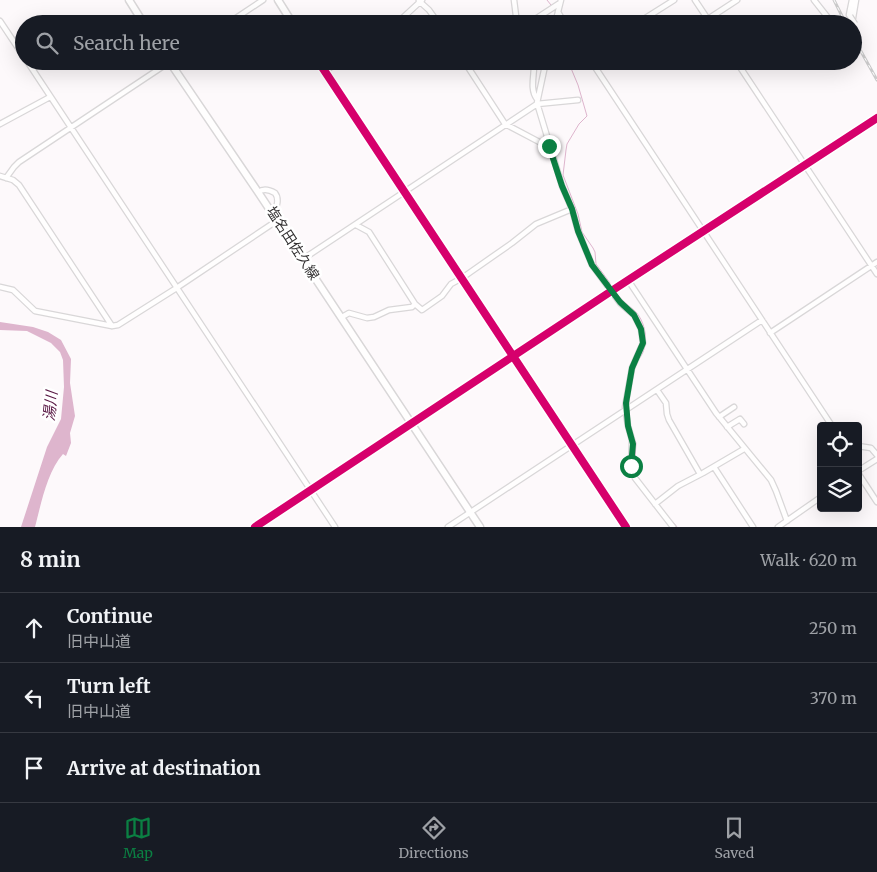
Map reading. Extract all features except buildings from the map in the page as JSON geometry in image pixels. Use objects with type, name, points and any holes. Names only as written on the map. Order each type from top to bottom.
[{"type":"main road","points":[[129,0],[138,15]]},
{"type":"main road","points":[[278,0],[287,15]]},
{"type":"main road","name":"塩名田佐久線","points":[[175,70],[278,220],[480,527]]},
{"type":"main road","points":[[325,71],[626,527]]},
{"type":"street","points":[[240,15],[263,0]]},
{"type":"street","points":[[514,0],[516,15]]},
{"type":"street","points":[[650,15],[674,0]]},
{"type":"street","points":[[696,0],[705,15]]},
{"type":"street","points":[[714,15],[737,0]]},
{"type":"street","points":[[814,0],[825,15]]},
{"type":"street","points":[[849,15],[854,0]]},
{"type":"street","points":[[853,15],[854,0]]},
{"type":"street","points":[[405,15],[420,1],[433,15]]},
{"type":"street","points":[[541,15],[561,2]]},
{"type":"street","points":[[557,15],[561,2]]},
{"type":"street","points":[[0,21],[15,44]]},
{"type":"street","points":[[33,70],[335,527]]},
{"type":"street","points":[[6,178],[19,162],[158,70]]},
{"type":"street","points":[[470,70],[507,125],[549,146]]},
{"type":"street","points":[[534,70],[533,91],[549,146],[590,260],[620,302],[637,318],[641,329],[643,340],[632,368],[626,398],[626,410],[632,440],[631,466],[633,474],[673,527]]},
{"type":"street","points":[[537,102],[544,70]]},
{"type":"street","points":[[597,70],[829,422]]},
{"type":"street","points":[[742,70],[877,274]]},
{"type":"street","points":[[0,124],[50,97]]},
{"type":"street","points":[[303,259],[406,193],[507,125],[537,102],[578,100]]},
{"type":"street","points":[[255,527],[612,290],[877,118]]},
{"type":"street","points":[[0,176],[19,185],[112,326]]},
{"type":"street","points":[[258,192],[262,189],[275,193],[278,199],[275,210],[272,212]]},
{"type":"street","points":[[356,225],[369,232],[420,310],[442,296],[451,284],[512,243],[536,224],[572,209]]},
{"type":"street","points":[[0,287],[13,290],[35,310],[112,326],[120,324],[278,220]]},
{"type":"street","points":[[770,333],[877,262]]},
{"type":"street","points":[[628,280],[719,416],[771,480],[787,521]]},
{"type":"street","points":[[342,317],[349,313],[367,318],[374,317],[389,310],[415,304]]},
{"type":"street","points":[[448,527],[762,320]]},
{"type":"street","points":[[657,390],[666,403],[669,420],[700,474]]},
{"type":"street","points":[[719,416],[734,407]]},
{"type":"street","points":[[727,427],[740,419],[744,424]]},
{"type":"street","points":[[862,447],[871,448],[877,457],[862,469]]},
{"type":"street","points":[[655,504],[678,486],[744,449]]},
{"type":"street","points":[[714,467],[753,527]]},
{"type":"street","points":[[862,478],[877,502]]},
{"type":"street","points":[[778,527],[817,500]]},
{"type":"shaded area","name":"湯川","points":[[0,322],[33,327],[48,332],[61,340],[71,359],[70,383],[75,416],[70,433],[71,443],[66,456],[63,454],[57,461],[49,479],[35,527],[21,527],[47,447],[61,419],[64,387],[63,360],[60,352],[51,343],[27,331],[0,330]]},
{"type":"waterway","points":[[547,0],[551,5]]},
{"type":"waterway","points":[[572,70],[587,116],[579,124],[567,144],[563,175],[578,214],[582,232],[595,252],[596,264],[610,283]]},
{"type":"waterway","points":[[617,294],[635,311],[641,319],[644,329],[646,339],[644,349],[636,363]]},
{"type":"waterway","points":[[631,385],[635,367]]},
{"type":"waterway","points":[[629,396],[629,405]]},
{"type":"waterway","points":[[629,411],[629,420]]},
{"type":"waterway","points":[[632,433],[636,443],[635,459]]},
{"type":"waterway","points":[[673,522],[677,527]]},
{"type":"railway","points":[[834,0],[842,15]]},
{"type":"railway","points":[[862,53],[877,80]]},
{"type":"cycle path","points":[[324,70],[626,527]]},
{"type":"cycle path","points":[[255,527],[877,118]]},
{"type":"route","points":[[549,146],[576,220],[578,231],[592,265],[624,307],[634,315],[641,329],[643,343],[632,368],[626,398],[628,426],[633,444],[631,466]]}]
